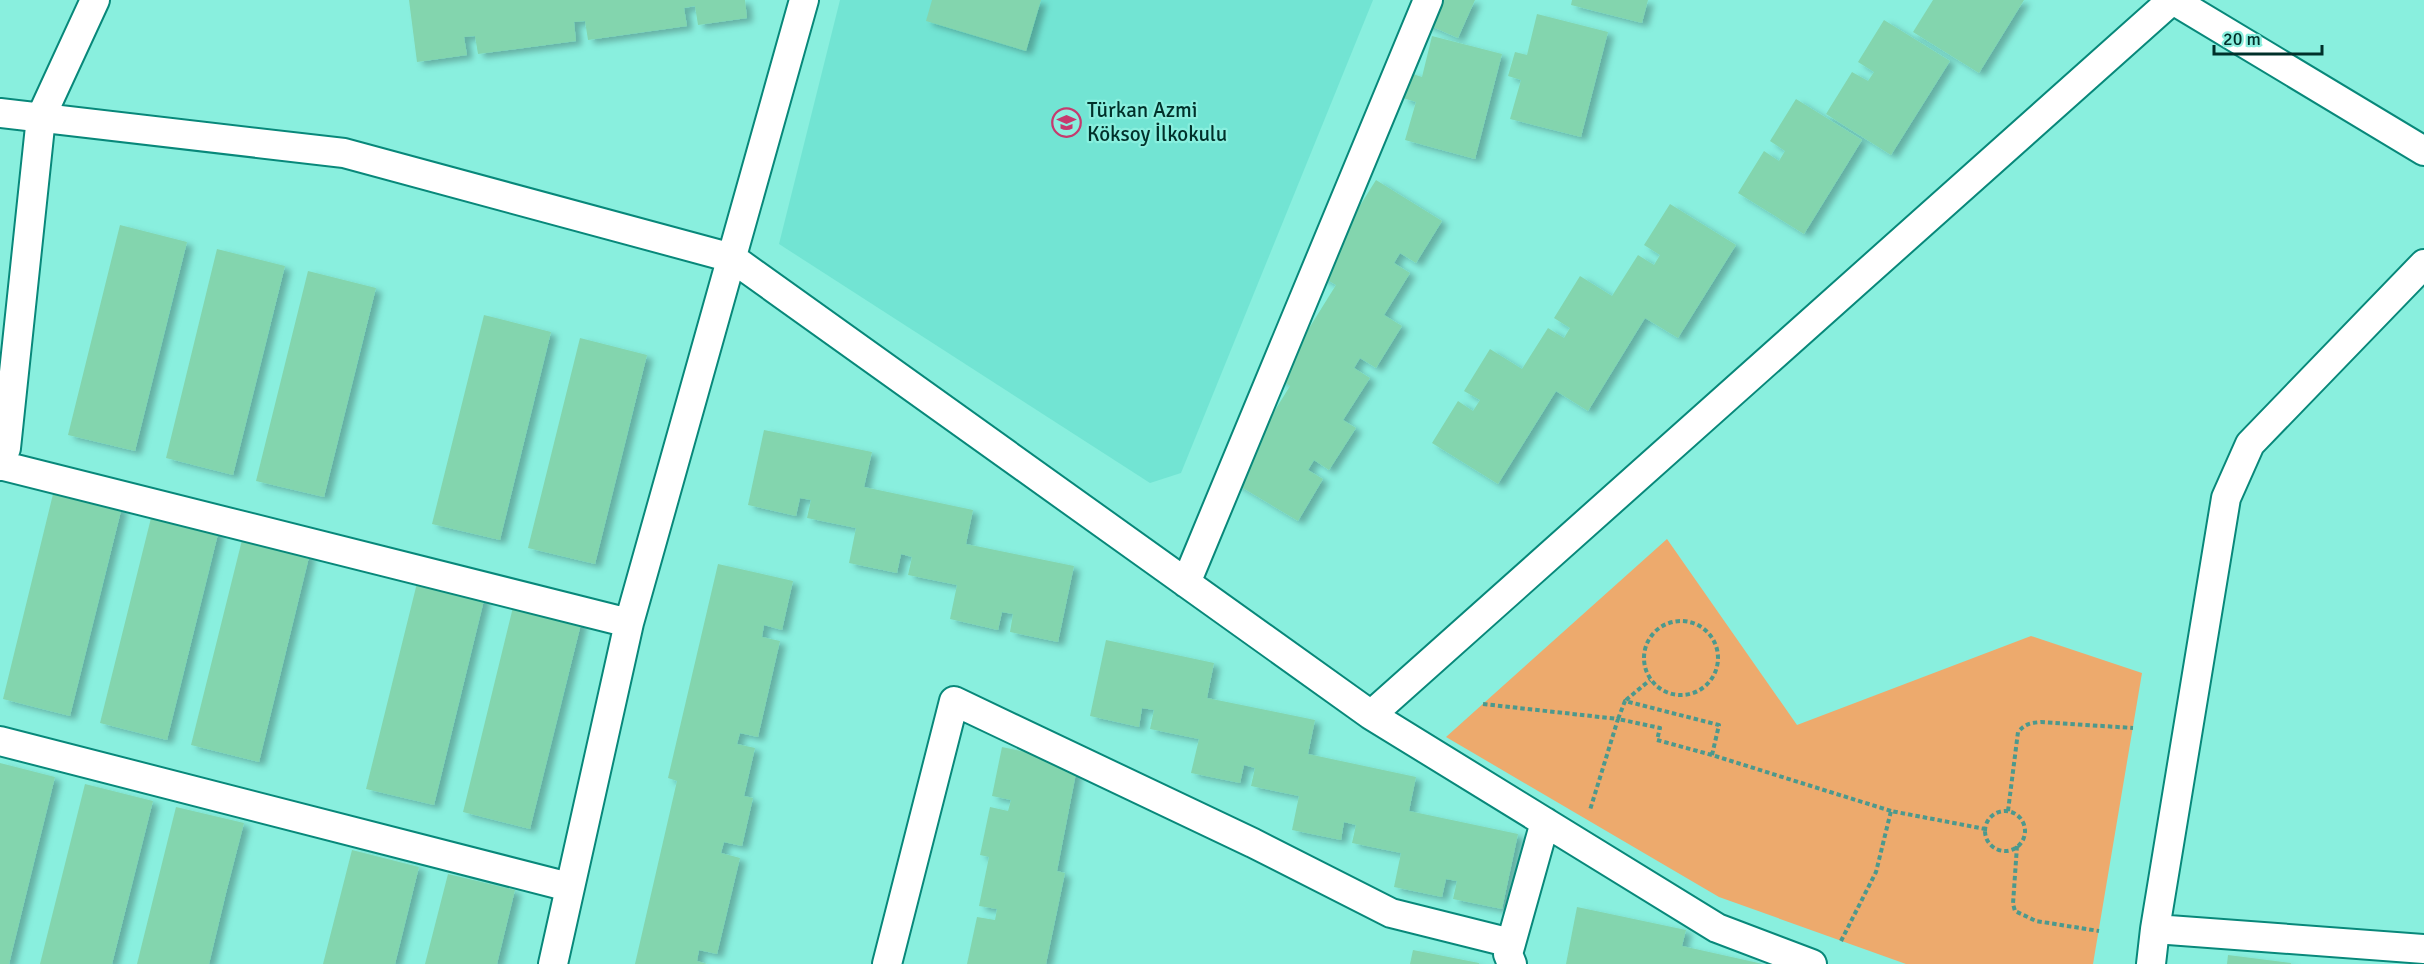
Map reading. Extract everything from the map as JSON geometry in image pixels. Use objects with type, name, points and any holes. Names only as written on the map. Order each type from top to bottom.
[{"type":"street","points":[[95,0],[41,117],[6,448],[0,465],[629,623]]},
{"type":"street","points":[[553,964],[629,623],[804,0]]},
{"type":"street","points":[[1186,583],[1428,0]]},
{"type":"street","points":[[1371,715],[2172,0],[2424,151]]},
{"type":"street","points":[[0,113],[344,153],[732,258],[1371,715],[1717,928],[1812,964]]},
{"type":"street","points":[[2151,964],[2226,498],[2250,444],[2424,264]]},
{"type":"street","points":[[887,964],[954,701],[1253,843],[1391,913],[1512,953],[1545,822]]},
{"type":"street","points":[[0,741],[569,887]]},
{"type":"street","points":[[2155,929],[2424,948]]},
{"type":"path","points":[[1676,621],[1690,622],[1711,635],[1719,657],[1712,680],[1704,688],[1693,694],[1681,696],[1659,689],[1650,680],[1643,656],[1653,632],[1676,621]]},
{"type":"path","points":[[1587,820],[1625,701],[1650,680]]},
{"type":"path","points":[[1625,701],[1719,725],[1712,754]]},
{"type":"path","points":[[1483,704],[1618,719],[1660,729],[1657,740],[1712,754],[1891,811],[1986,829]]},
{"type":"path","points":[[2008,811],[2018,732],[2023,726],[2041,722],[2133,728]]},
{"type":"path","points":[[1841,941],[1876,872],[1891,811]]},
{"type":"path","points":[[2018,846],[1999,850],[1988,841],[1986,829],[1990,817],[2001,811],[2008,811],[2020,817],[2025,829],[2025,835],[2018,846],[2013,904],[2015,911],[2036,921],[2099,931]]},
{"type":"shaded area","name":"Türkan Azmi Köksoy İlkokulu","points":[[840,0],[1373,0],[1181,473],[1150,483],[779,244]]},
{"type":"shaded area","points":[[1667,539],[1797,725],[2031,636],[2142,673],[2093,964],[1906,964],[1719,897],[1446,737]]},
{"type":"building","points":[[409,0],[745,0],[747,18],[698,25],[695,6],[684,8],[687,26],[588,40],[585,21],[574,22],[576,41],[478,54],[475,36],[464,37],[467,55],[417,62]]},
{"type":"building","points":[[932,0],[1041,0],[1026,51],[926,21]]},
{"type":"building","points":[[1428,0],[1475,0],[1458,38],[1419,21]]},
{"type":"building","points":[[1572,0],[1648,0],[1642,23],[1571,5]]},
{"type":"building","points":[[1933,0],[2024,0],[1979,73],[1913,32]]},
{"type":"building","points":[[1537,14],[1608,32],[1581,137],[1510,119],[1521,80],[1508,76],[1515,52],[1527,55]]},
{"type":"building","points":[[1884,20],[1950,61],[1891,155],[1826,114],[1852,72],[1868,81],[1874,72],[1858,62]]},
{"type":"building","points":[[1432,36],[1502,54],[1475,159],[1405,140],[1416,102],[1403,98],[1410,73],[1422,77]]},
{"type":"building","points":[[1796,99],[1862,140],[1804,234],[1738,193],[1764,151],[1779,161],[1785,151],[1770,141]]},
{"type":"building","points":[[1376,180],[1442,221],[1416,263],[1400,253],[1394,263],[1410,273],[1384,315],[1402,326],[1376,368],[1360,358],[1354,368],[1370,378],[1343,420],[1356,428],[1329,470],[1314,460],[1308,470],[1323,479],[1298,521],[1231,481],[1290,386],[1278,378],[1336,285],[1317,274]]},
{"type":"building","points":[[1670,204],[1736,245],[1678,338],[1645,318],[1588,411],[1556,391],[1498,484],[1432,443],[1458,401],[1473,411],[1480,400],[1464,391],[1490,349],[1522,369],[1548,328],[1564,338],[1570,328],[1554,318],[1580,276],[1612,296],[1638,255],[1654,265],[1660,255],[1644,245]]},
{"type":"building","points":[[120,225],[187,242],[135,451],[68,435]]},
{"type":"building","points":[[217,249],[285,266],[233,475],[166,458]]},
{"type":"building","points":[[308,271],[376,288],[324,497],[256,481]]},
{"type":"building","points":[[484,315],[551,332],[500,540],[432,524]]},
{"type":"building","points":[[580,338],[647,355],[595,564],[528,548]]},
{"type":"building","points":[[764,430],[872,452],[864,487],[973,510],[966,544],[1074,566],[1058,642],[1010,632],[1013,614],[1002,612],[998,630],[950,619],[957,585],[908,575],[912,557],[901,554],[897,573],[849,563],[856,528],[807,518],[811,500],[800,498],[796,516],[748,505]]},
{"type":"building","points":[[54,490],[122,507],[70,716],[3,699]]},
{"type":"building","points":[[152,514],[219,530],[167,740],[100,723]]},
{"type":"building","points":[[243,536],[310,553],[259,762],[191,745]]},
{"type":"building","points":[[718,564],[793,581],[782,630],[764,625],[762,637],[780,641],[758,737],[740,733],[737,744],[755,748],[744,796],[753,798],[742,846],[724,842],[721,853],[740,858],[717,954],[699,950],[697,961],[707,964],[635,964],[677,781],[668,778]]},
{"type":"building","points":[[418,579],[485,596],[434,805],[366,789]]},
{"type":"building","points":[[514,603],[582,620],[530,829],[463,812]]},
{"type":"building","points":[[1106,640],[1214,663],[1207,698],[1315,720],[1308,754],[1416,777],[1409,811],[1518,834],[1502,909],[1453,899],[1457,881],[1446,879],[1442,897],[1394,887],[1401,853],[1352,843],[1356,825],[1344,822],[1341,840],[1292,830],[1299,796],[1251,786],[1255,768],[1244,765],[1240,783],[1191,773],[1199,739],[1150,729],[1154,710],[1142,708],[1139,727],[1090,716]]},
{"type":"building","points":[[1002,747],[1078,763],[1057,871],[1065,873],[1046,964],[967,964],[977,917],[995,920],[997,909],[979,906],[989,857],[980,855],[990,807],[1008,811],[1011,800],[992,796]]},
{"type":"building","points":[[0,763],[55,777],[9,964],[0,964]]},
{"type":"building","points":[[85,784],[153,801],[112,964],[40,964]]},
{"type":"building","points":[[176,807],[244,823],[209,964],[137,964]]},
{"type":"building","points":[[352,850],[419,867],[395,964],[323,964]]},
{"type":"building","points":[[448,874],[515,890],[497,964],[425,964]]},
{"type":"building","points":[[1577,907],[1686,930],[1682,946],[1763,964],[1566,964]]},
{"type":"building","points":[[1413,950],[1479,963],[1479,964],[1410,964]]},
{"type":"building","points":[[2228,955],[2291,963],[2291,964],[2227,964]]},
{"type":"place","name":"Türkan Azmi Köksoy İlkokulu","points":[[1066,122]]}]
